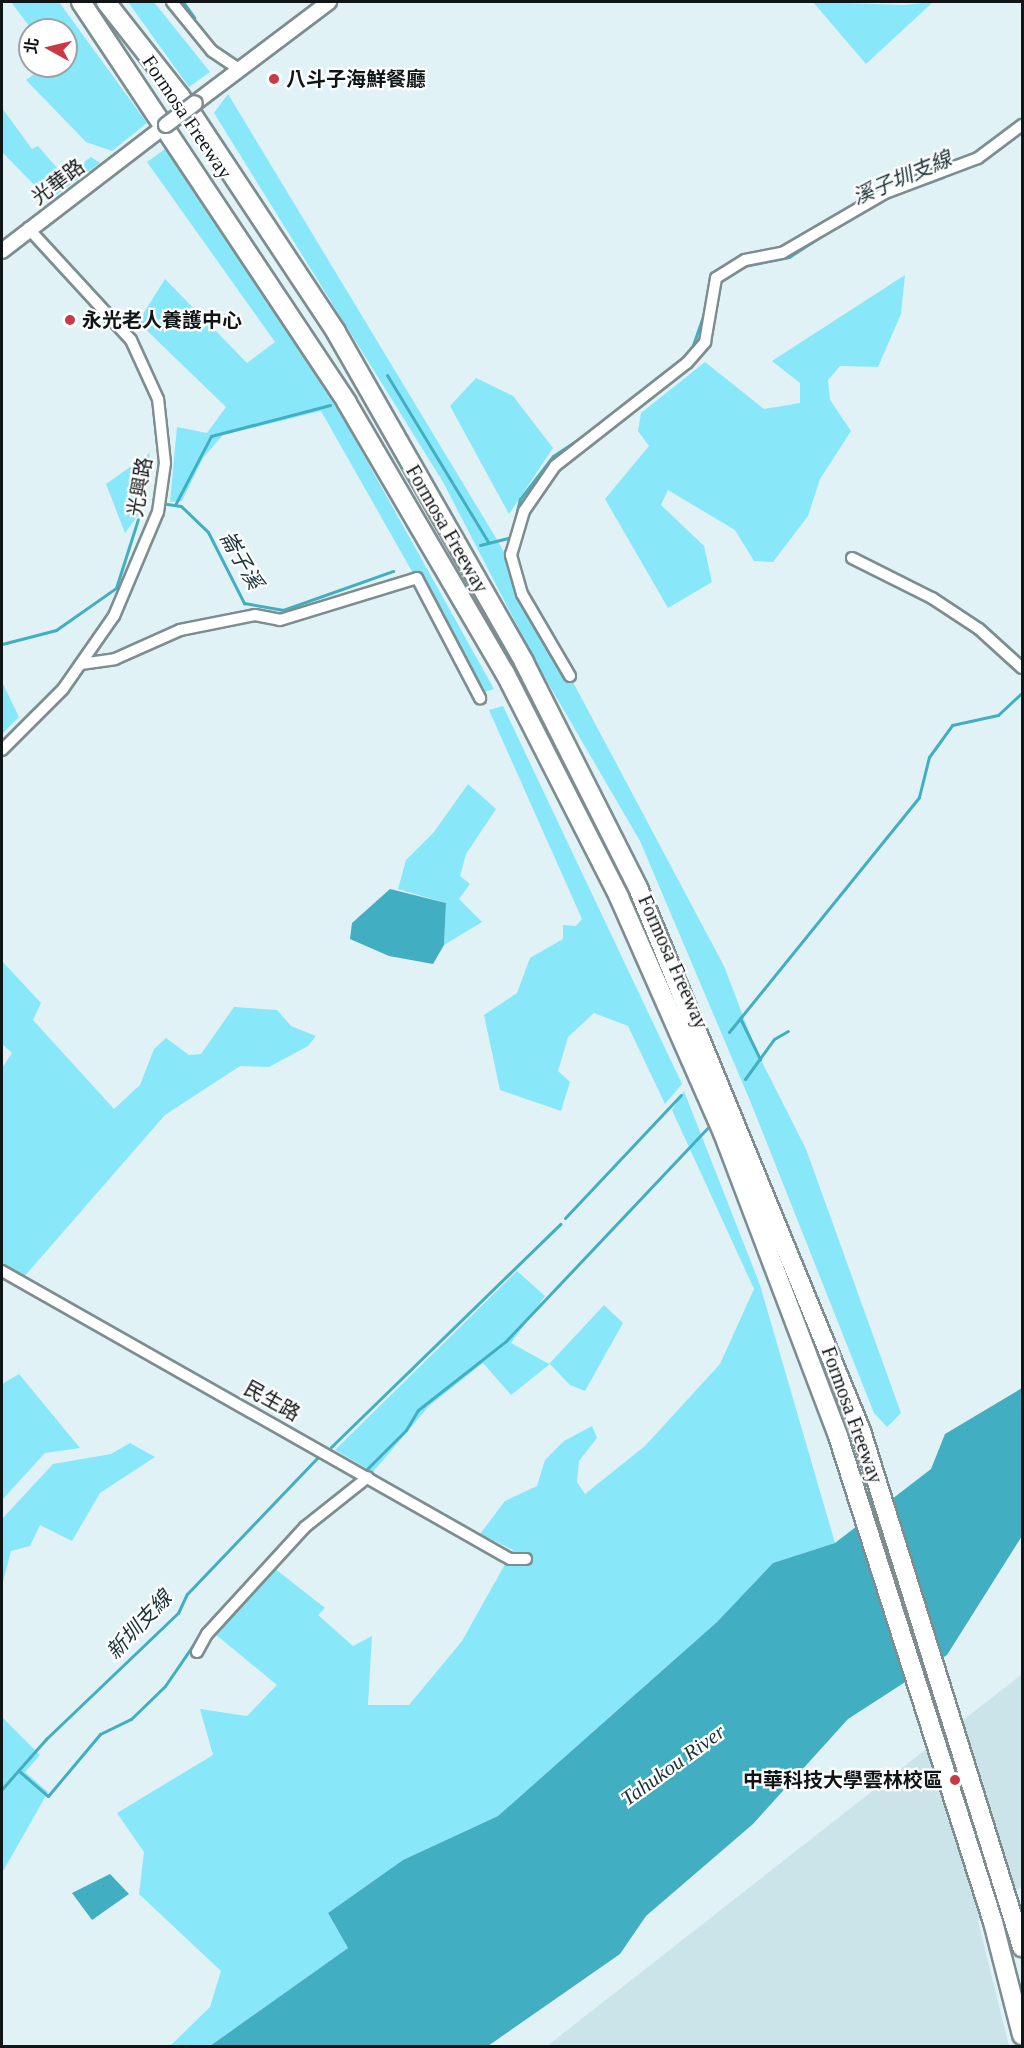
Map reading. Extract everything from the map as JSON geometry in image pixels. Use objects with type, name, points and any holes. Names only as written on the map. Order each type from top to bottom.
[{"type":"highway","name":"Formosa Freeway","points":[[81,2],[347,403],[505,673],[620,897],[723,1133],[838,1436],[993,1922],[1023,2034]]},
{"type":"highway","name":"Formosa Freeway","points":[[106,2],[180,96],[336,332],[525,662],[638,888],[861,1431],[1022,1945]]},
{"type":"street","points":[[172,2],[212,51],[240,69],[329,2]]},
{"type":"street","name":"光華路","points":[[2,251],[28,228],[240,69]]},
{"type":"street","points":[[570,676],[514,573],[511,555],[524,511],[563,459],[687,363],[705,342],[718,285],[716,278],[745,260],[782,254],[867,201],[978,158],[1023,125]]},
{"type":"street","name":"光興路","points":[[2,750],[81,664],[136,574],[158,512],[164,434],[152,378],[132,340],[28,228]]},
{"type":"street","points":[[852,558],[932,598],[979,629],[1023,668]]},
{"type":"street","points":[[81,664],[115,659],[180,630],[255,615],[280,620],[417,578],[480,698]]},
{"type":"street","name":"民生路","points":[[2,1271],[510,1559],[526,1559]]},
{"type":"street","points":[[197,1652],[207,1634],[305,1527],[368,1477]]},
{"type":"shaded area","points":[[11,2],[59,2],[71,18],[23,18]]},
{"type":"shaded area","points":[[128,2],[154,2],[210,72],[189,87]]},
{"type":"shaded area","points":[[813,2],[905,5],[933,2],[866,64]]},
{"type":"shaded area","points":[[78,28],[147,123],[112,151],[86,142],[26,80],[29,78],[78,78]]},
{"type":"shaded area","points":[[228,94],[499,543],[724,966],[756,1050],[806,1149],[901,1413],[887,1427],[874,1413],[751,1103],[640,841],[537,664],[443,482],[214,113]]},
{"type":"shaded area","points":[[2,108],[32,149],[38,146],[64,176],[91,157],[100,163],[49,200],[2,152]]},
{"type":"shaded area","points":[[172,144],[309,357],[494,689],[481,693],[321,411],[223,435],[203,458],[182,501],[170,502],[177,427],[207,433],[226,407],[138,322],[165,279],[247,363],[275,342],[147,162]]},
{"type":"shaded area","points":[[905,275],[901,314],[878,367],[840,366],[828,380],[830,400],[851,431],[820,479],[808,516],[773,562],[754,561],[735,530],[668,490],[661,505],[704,546],[712,582],[668,608],[605,499],[649,446],[638,431],[641,413],[705,362],[764,409],[800,403],[800,383],[772,361]]},
{"type":"shaded area","points":[[476,378],[513,396],[553,448],[509,514],[450,406]]},
{"type":"shaded area","points":[[150,453],[139,514],[125,533],[106,484]]},
{"type":"shaded area","points":[[2,685],[19,717],[2,734]]},
{"type":"shaded area","points":[[503,706],[682,1084],[665,1104],[628,1026],[594,1013],[568,1037],[558,1071],[570,1082],[561,1111],[500,1090],[484,1015],[517,993],[530,958],[563,939],[563,925],[576,926],[582,919],[489,710]]},
{"type":"shaded area","points":[[468,784],[496,809],[466,854],[460,876],[470,884],[459,899],[482,922],[444,945],[446,903],[398,889],[406,860],[434,832]]},
{"type":"shaded area","points":[[2,961],[41,1003],[33,1020],[114,1109],[140,1085],[154,1049],[166,1038],[189,1055],[201,1054],[234,1007],[277,1010],[291,1026],[316,1036],[308,1046],[269,1067],[240,1066],[165,1115],[23,1278],[2,1265],[2,1068],[12,1053],[2,1044]]},
{"type":"shaded area","points":[[684,1091],[760,1285],[835,1543],[773,1563],[717,1622],[498,1816],[403,1860],[328,1913],[348,1948],[210,2046],[170,2046],[210,2007],[221,1971],[139,1894],[144,1852],[117,1813],[213,1755],[200,1709],[247,1716],[277,1685],[215,1634],[274,1568],[325,1608],[318,1615],[353,1646],[372,1636],[368,1705],[409,1705],[462,1641],[513,1550],[480,1534],[505,1501],[537,1486],[545,1460],[564,1441],[592,1426],[597,1438],[579,1461],[577,1482],[585,1494],[645,1446],[720,1364],[754,1289],[672,1110]]},
{"type":"shaded area","points":[[517,1271],[545,1296],[511,1343],[549,1364],[604,1305],[623,1323],[585,1391],[570,1385],[550,1364],[511,1395],[483,1363],[429,1406],[373,1472],[335,1450]]},
{"type":"shaded area","points":[[19,1374],[80,1448],[45,1453],[2,1500],[2,1384]]},
{"type":"shaded area","points":[[130,1443],[155,1457],[100,1493],[72,1541],[40,1525],[30,1546],[11,1551],[2,1586],[2,1519],[53,1464],[111,1454]]},
{"type":"shaded area","name":"中華科技大學雲林校區","points":[[1022,1674],[1022,1886],[978,1921],[1009,2046],[547,2046]]},
{"type":"shaded area","points":[[2,1717],[40,1755],[25,1772],[48,1792],[2,1873]]},
{"type":"water","points":[[390,889],[446,903],[444,945],[433,964],[389,956],[350,939],[352,923]]},
{"type":"water","name":"Tahukou River","points":[[1022,1388],[1022,1536],[947,1655],[848,1719],[753,1824],[646,1916],[620,1954],[488,2046],[210,2046],[348,1948],[328,1913],[403,1860],[498,1816],[717,1622],[773,1563],[835,1543],[931,1469],[945,1434]]},
{"type":"water","points":[[110,1874],[129,1894],[92,1920],[72,1893]]},
{"type":"waterway","points":[[183,2],[194,17]]},
{"type":"waterway","name":"溪子圳支線","points":[[893,195],[943,177]]},
{"type":"waterway","name":"溪子圳支線","points":[[744,266],[789,257],[818,238]]},
{"type":"waterway","name":"溪子圳支線","points":[[675,365],[692,348],[705,311]]},
{"type":"waterway","name":"崙子溪","points":[[387,375],[488,542]]},
{"type":"waterway","name":"崙子溪","points":[[175,505],[211,436],[330,405]]},
{"type":"waterway","name":"溪子圳支線","points":[[480,545],[511,537],[520,499],[553,456],[597,427]]},
{"type":"waterway","name":"崙子溪","points":[[167,504],[181,506],[208,532],[244,603],[283,610],[393,571]]},
{"type":"waterway","points":[[2,644],[56,630],[116,588],[138,519]]},
{"type":"waterway","points":[[729,1032],[919,797],[929,757],[952,725],[998,715],[1022,693]]},
{"type":"waterway","points":[[740,1018],[760,1059]]},
{"type":"waterway","points":[[745,1079],[774,1039],[788,1031]]},
{"type":"waterway","points":[[565,1218],[681,1095]]},
{"type":"waterway","points":[[364,1472],[406,1430],[418,1410],[506,1341],[711,1124]]},
{"type":"waterway","points":[[331,1447],[560,1224]]},
{"type":"waterway","name":"新圳支線","points":[[2,1789],[46,1739],[178,1613],[187,1594],[320,1455]]},
{"type":"waterway","points":[[289,1537],[359,1476]]},
{"type":"waterway","points":[[19,1771],[48,1796],[100,1734],[131,1719],[165,1686],[202,1632]]},
{"type":"place","name":"八斗子海鮮餐廳","points":[[274,79]]},
{"type":"place","name":"永光老人養護中心","points":[[70,320]]},
{"type":"place","name":"中華科技大學雲林校區","points":[[955,1780]]}]
